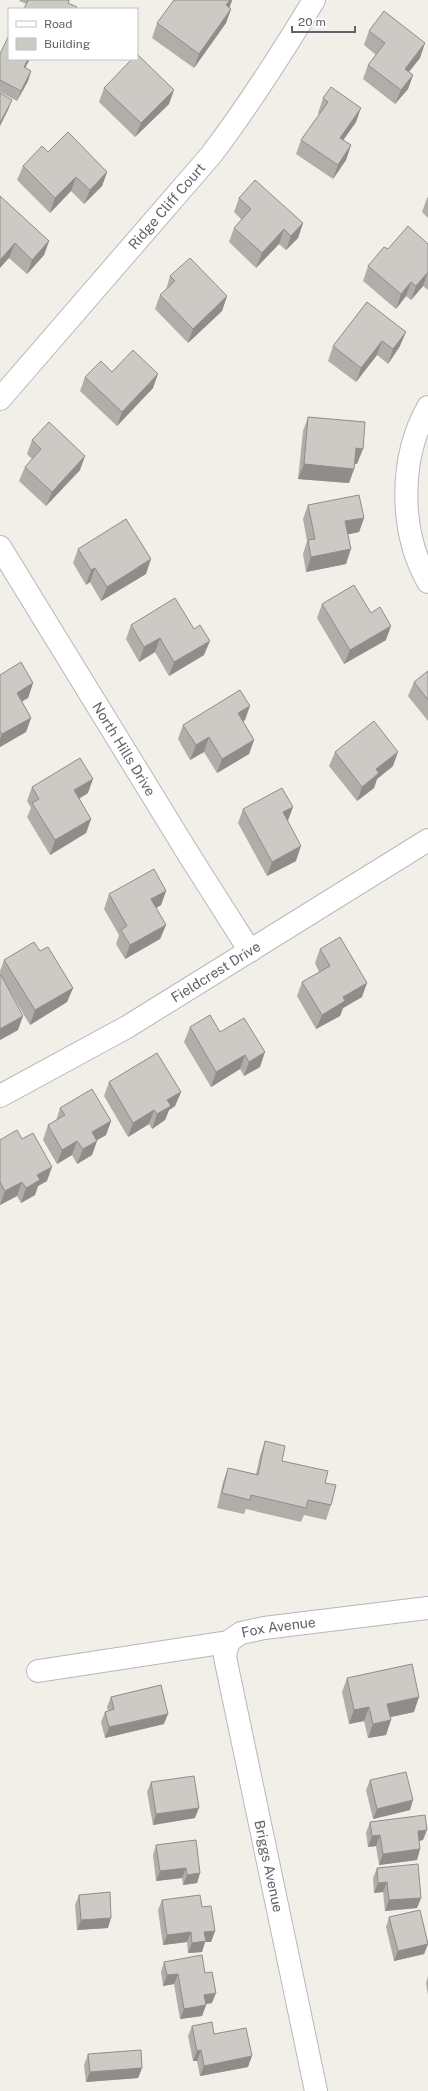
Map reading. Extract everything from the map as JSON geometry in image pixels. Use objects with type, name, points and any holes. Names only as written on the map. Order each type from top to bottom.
[{"type":"street","name":"Ridge Cliff Court","points":[[0,399],[211,155],[243,113],[273,69],[314,0]]},
{"type":"street","points":[[428,407],[417,432],[411,456],[407,482],[407,509],[416,556],[428,582]]},
{"type":"street","name":"North Hills Drive","points":[[0,546],[36,602],[188,855],[250,951]]},
{"type":"street","name":"Fieldcrest Drive","points":[[0,1096],[128,1027],[428,840]]},
{"type":"street","name":"Fox Avenue","points":[[38,1671],[228,1642],[234,1636],[241,1633],[264,1628],[428,1608]]},
{"type":"street","name":"Briggs Avenue","points":[[228,1642],[225,1657],[316,2091]]},
{"type":"building","points":[[28,0],[69,0],[68,3],[77,7],[76,8],[24,8]]},
{"type":"building","points":[[174,0],[230,0],[226,5],[231,9],[199,54],[157,23]]},
{"type":"building","points":[[384,11],[425,43],[405,69],[413,75],[401,90],[368,65],[385,43],[369,31]]},
{"type":"building","points":[[8,37],[8,60],[28,60],[24,67],[31,71],[21,91],[0,80],[0,54]]},
{"type":"building","points":[[138,55],[174,90],[141,123],[104,88],[131,60],[138,60]]},
{"type":"building","points":[[331,87],[361,108],[340,138],[351,145],[338,165],[301,140],[328,102],[323,98]]},
{"type":"building","points":[[0,93],[12,100],[0,123]]},
{"type":"building","points":[[68,132],[107,172],[90,190],[76,177],[55,198],[23,166],[42,146],[48,152]]},
{"type":"building","points":[[255,180],[303,223],[291,236],[284,229],[262,253],[234,228],[251,209],[239,198]]},
{"type":"building","points":[[0,196],[49,241],[32,260],[15,243],[0,260]]},
{"type":"building","points":[[408,226],[428,244],[428,272],[416,286],[411,282],[401,294],[368,266],[384,247],[388,249]]},
{"type":"building","points":[[190,258],[227,296],[193,329],[160,295],[175,281],[170,276]]},
{"type":"building","points":[[367,302],[406,332],[393,349],[382,341],[361,368],[333,346]]},
{"type":"building","points":[[133,350],[158,374],[122,412],[85,377],[101,361],[112,372]]},
{"type":"building","points":[[308,417],[365,422],[363,449],[356,448],[354,469],[304,464]]},
{"type":"building","points":[[49,422],[85,456],[52,492],[25,467],[41,449],[32,440]]},
{"type":"building","points":[[359,495],[364,518],[345,521],[351,549],[311,557],[308,540],[315,539],[308,505]]},
{"type":"building","points":[[126,519],[151,559],[107,587],[95,568],[91,570],[78,549]]},
{"type":"building","points":[[354,585],[371,613],[380,607],[391,626],[350,650],[322,604]]},
{"type":"building","points":[[175,598],[194,629],[200,625],[210,641],[174,662],[160,638],[144,647],[131,625]]},
{"type":"building","points":[[21,662],[33,683],[17,693],[31,718],[2,734],[0,731],[0,675]]},
{"type":"building","points":[[428,671],[428,700],[414,682]]},
{"type":"building","points":[[240,690],[250,706],[238,713],[254,740],[222,759],[209,737],[196,745],[183,725]]},
{"type":"building","points":[[374,721],[398,752],[376,769],[379,773],[362,787],[335,752]]},
{"type":"building","points":[[80,758],[93,779],[74,790],[91,819],[55,840],[32,803],[39,799],[32,787]]},
{"type":"building","points":[[282,788],[293,807],[283,812],[301,846],[272,862],[243,809]]},
{"type":"building","points":[[154,869],[166,891],[151,899],[166,925],[130,945],[121,930],[127,926],[109,894]]},
{"type":"building","points":[[340,937],[367,983],[343,997],[345,1001],[322,1015],[302,982],[330,966],[320,949]]},
{"type":"building","points":[[34,942],[40,951],[48,947],[73,988],[35,1010],[4,960]]},
{"type":"building","points":[[1,975],[23,1016],[0,1029],[0,976]]},
{"type":"building","points":[[210,1015],[220,1032],[244,1018],[265,1052],[249,1062],[245,1055],[216,1072],[190,1027]]},
{"type":"building","points":[[157,1053],[181,1092],[167,1100],[171,1106],[157,1114],[154,1110],[133,1123],[109,1082]]},
{"type":"building","points":[[92,1089],[111,1121],[92,1132],[97,1141],[83,1149],[77,1141],[62,1150],[48,1125],[65,1115],[60,1108]]},
{"type":"building","points":[[17,1130],[22,1139],[33,1133],[52,1167],[37,1175],[40,1180],[26,1188],[22,1182],[5,1191],[0,1182],[0,1140]]},
{"type":"building","points":[[265,1441],[285,1446],[282,1461],[328,1471],[325,1483],[336,1485],[331,1505],[308,1500],[306,1508],[251,1495],[250,1500],[222,1493],[228,1468],[258,1475]]},
{"type":"building","points":[[412,1664],[419,1697],[387,1704],[391,1720],[373,1724],[369,1707],[354,1710],[347,1678]]},
{"type":"building","points":[[161,1685],[168,1714],[109,1727],[105,1712],[114,1709],[111,1697]]},
{"type":"building","points":[[406,1772],[413,1800],[377,1809],[370,1780]]},
{"type":"building","points":[[194,1776],[199,1808],[156,1814],[151,1782]]},
{"type":"building","points":[[425,1815],[427,1830],[418,1831],[420,1849],[383,1854],[380,1835],[372,1836],[370,1822]]},
{"type":"building","points":[[196,1840],[200,1873],[187,1875],[186,1868],[160,1871],[156,1845]]},
{"type":"building","points":[[418,1864],[421,1898],[389,1900],[387,1882],[378,1883],[377,1868]]},
{"type":"building","points":[[110,1892],[111,1918],[81,1920],[79,1895]]},
{"type":"building","points":[[200,1895],[202,1907],[211,1906],[215,1931],[204,1932],[206,1941],[192,1943],[191,1932],[167,1935],[162,1900]]},
{"type":"building","points":[[420,1910],[428,1944],[398,1951],[389,1917]]},
{"type":"building","points":[[202,1955],[205,1973],[212,1972],[216,1993],[204,1995],[206,2005],[184,2009],[178,1974],[167,1975],[164,1962]]},
{"type":"building","points":[[212,2022],[214,2034],[246,2028],[252,2056],[204,2066],[201,2050],[197,2051],[192,2026]]},
{"type":"building","points":[[141,2050],[142,2068],[90,2072],[88,2054]]}]
